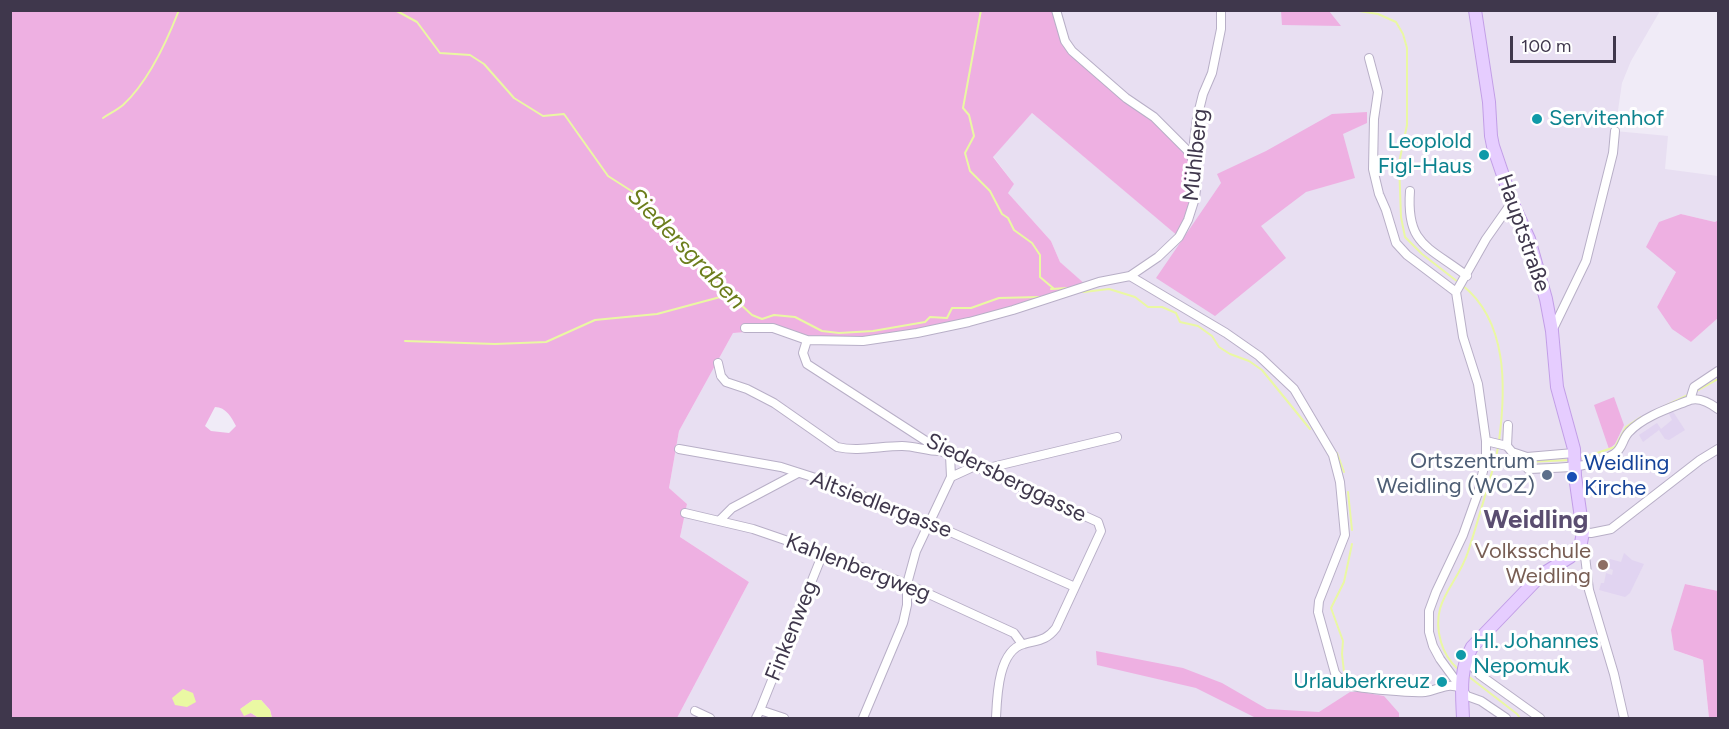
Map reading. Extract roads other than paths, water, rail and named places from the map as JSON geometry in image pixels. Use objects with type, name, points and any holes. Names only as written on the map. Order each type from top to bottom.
[{"type":"main road","name":"Hauptstraße","points":[[1465,661],[1477,641],[1536,580],[1564,562],[1578,547],[1583,532],[1574,460],[1557,387],[1552,331],[1546,299],[1529,239],[1512,202],[1491,136],[1489,102],[1475,10]]},
{"type":"main road","points":[[1463,718],[1461,685],[1465,661]]},
{"type":"street","points":[[1056,10],[1065,41],[1072,51],[1126,98],[1154,117],[1187,150],[1194,163]]},
{"type":"street","name":"Mühlberg","points":[[1130,276],[1158,257],[1179,237],[1188,220],[1195,198],[1197,181],[1194,142],[1197,118],[1203,94],[1212,73],[1221,29],[1221,10]]},
{"type":"street","points":[[1370,58],[1378,92],[1374,119],[1373,169],[1378,194],[1386,210],[1396,243],[1407,255],[1462,284]]},
{"type":"street","points":[[1552,331],[1586,261],[1613,153],[1615,131]]},
{"type":"street","points":[[1410,190],[1410,221],[1419,241],[1462,284]]},
{"type":"street","points":[[1512,202],[1486,239],[1462,284],[1463,338],[1497,444],[1527,457],[1574,460]]},
{"type":"street","points":[[745,328],[773,328],[807,340],[863,341],[917,333],[1013,310],[1081,288],[1130,276],[1217,328],[1258,356],[1294,389],[1333,455],[1340,482],[1345,535],[1319,601],[1318,612],[1335,673],[1341,681],[1359,687],[1416,692],[1452,684],[1461,685]]},
{"type":"street","name":"Siedersberggasse","points":[[807,340],[803,352],[807,364],[947,453],[1098,522],[1101,531],[1075,586]]},
{"type":"street","points":[[718,363],[721,376],[726,382],[747,389],[774,403],[837,447],[849,450],[879,446],[906,446],[947,453],[951,477],[916,551],[906,584],[907,605],[903,622],[863,718]]},
{"type":"street","points":[[1528,469],[1612,455],[1621,448],[1629,432],[1691,395],[1694,387],[1719,371]]},
{"type":"street","points":[[1691,395],[1719,409]]},
{"type":"street","points":[[1506,718],[1481,701],[1467,696],[1461,685],[1447,670],[1433,646],[1429,632],[1429,611],[1463,536],[1486,458],[1508,425]]},
{"type":"street","points":[[951,477],[979,468],[1117,437]]},
{"type":"street","name":"Altsiedlergasse","points":[[679,448],[781,468],[828,482],[1075,586]]},
{"type":"street","points":[[1583,532],[1611,530],[1700,460],[1719,449]]},
{"type":"street","points":[[720,520],[732,508],[798,473]]},
{"type":"street","name":"Kahlenbergweg","points":[[685,513],[720,520],[823,553],[906,584],[1014,633],[1022,644]]},
{"type":"street","points":[[1578,547],[1585,556],[1589,590],[1614,674],[1624,718]]},
{"type":"street","name":"Finkenweg","points":[[758,714],[823,553]]},
{"type":"street","points":[[996,718],[1005,660],[1022,644],[1049,637],[1056,628],[1075,586]]},
{"type":"street","points":[[1465,661],[1480,675],[1540,718]]},
{"type":"street","points":[[695,711],[710,718]]},
{"type":"street","points":[[758,714],[784,718]]},
{"type":"waterway","points":[[103,118],[123,105],[140,85],[162,48],[179,10]]},
{"type":"waterway","name":"Siedersgraben","points":[[395,10],[417,22],[440,53],[470,55],[484,64],[514,98],[543,116],[564,114],[608,176],[644,199],[653,223],[675,231],[705,266],[724,296],[738,302],[752,315],[762,319],[774,315],[795,317],[822,331],[839,333],[873,331],[925,322],[930,317],[947,318],[952,308],[971,308],[999,298],[1039,297]]},
{"type":"waterway","points":[[981,10],[963,108],[969,115],[974,136],[965,153],[970,171],[990,191],[1002,214],[1008,218],[1014,230],[1032,243],[1040,255],[1040,277],[1053,288]]},
{"type":"waterway","points":[[1353,10],[1378,14],[1396,22],[1403,34],[1407,48],[1407,125],[1399,163],[1401,217],[1405,237],[1422,254],[1458,282]]},
{"type":"waterway","points":[[1462,285],[1477,300],[1496,336],[1503,399],[1499,441]]},
{"type":"waterway","name":"Siedersgraben","points":[[1051,289],[1068,288]]},
{"type":"waterway","name":"Siedersgraben","points":[[1079,291],[1109,289],[1135,297],[1148,307],[1162,307],[1176,313],[1180,322],[1198,326],[1212,336],[1219,347],[1249,361],[1262,370],[1310,429]]},
{"type":"waterway","points":[[405,341],[495,344],[546,342],[595,320],[657,314],[724,296]]},
{"type":"waterway","points":[[1695,392],[1718,379]]},
{"type":"waterway","points":[[1665,406],[1690,394]]},
{"type":"waterway","points":[[1579,459],[1615,447],[1626,427],[1641,417]]},
{"type":"waterway","points":[[1458,669],[1442,646],[1438,628],[1439,615],[1441,604],[1468,552],[1498,447]]},
{"type":"waterway","name":"Siedersgraben","points":[[1337,453],[1344,472]]},
{"type":"waterway","points":[[1496,458],[1526,462],[1571,460]]},
{"type":"waterway","name":"Siedersgraben","points":[[1348,492],[1352,530]]},
{"type":"waterway","name":"Siedersgraben","points":[[1352,544],[1344,582],[1331,608],[1343,641],[1344,672],[1352,678],[1372,682]]},
{"type":"waterway","points":[[1468,676],[1520,718]]},
{"type":"place","name":"Servitenhof","points":[[1537,119]]},
{"type":"place","name":"Leoplold Figl-Haus","points":[[1484,155]]},
{"type":"place","name":"Ortszentrum Weidling (WOZ)","points":[[1547,475]]},
{"type":"place","name":"Weidling Kirche","points":[[1572,477]]},
{"type":"place","name":"Volksschule Weidling","points":[[1603,565]]},
{"type":"place","name":"Hl. Johannes Nepomuk","points":[[1461,655]]},
{"type":"place","name":"Urlauberkreuz","points":[[1442,682]]},
{"type":"district","name":"Weidling","points":[[1536,520]]}]
